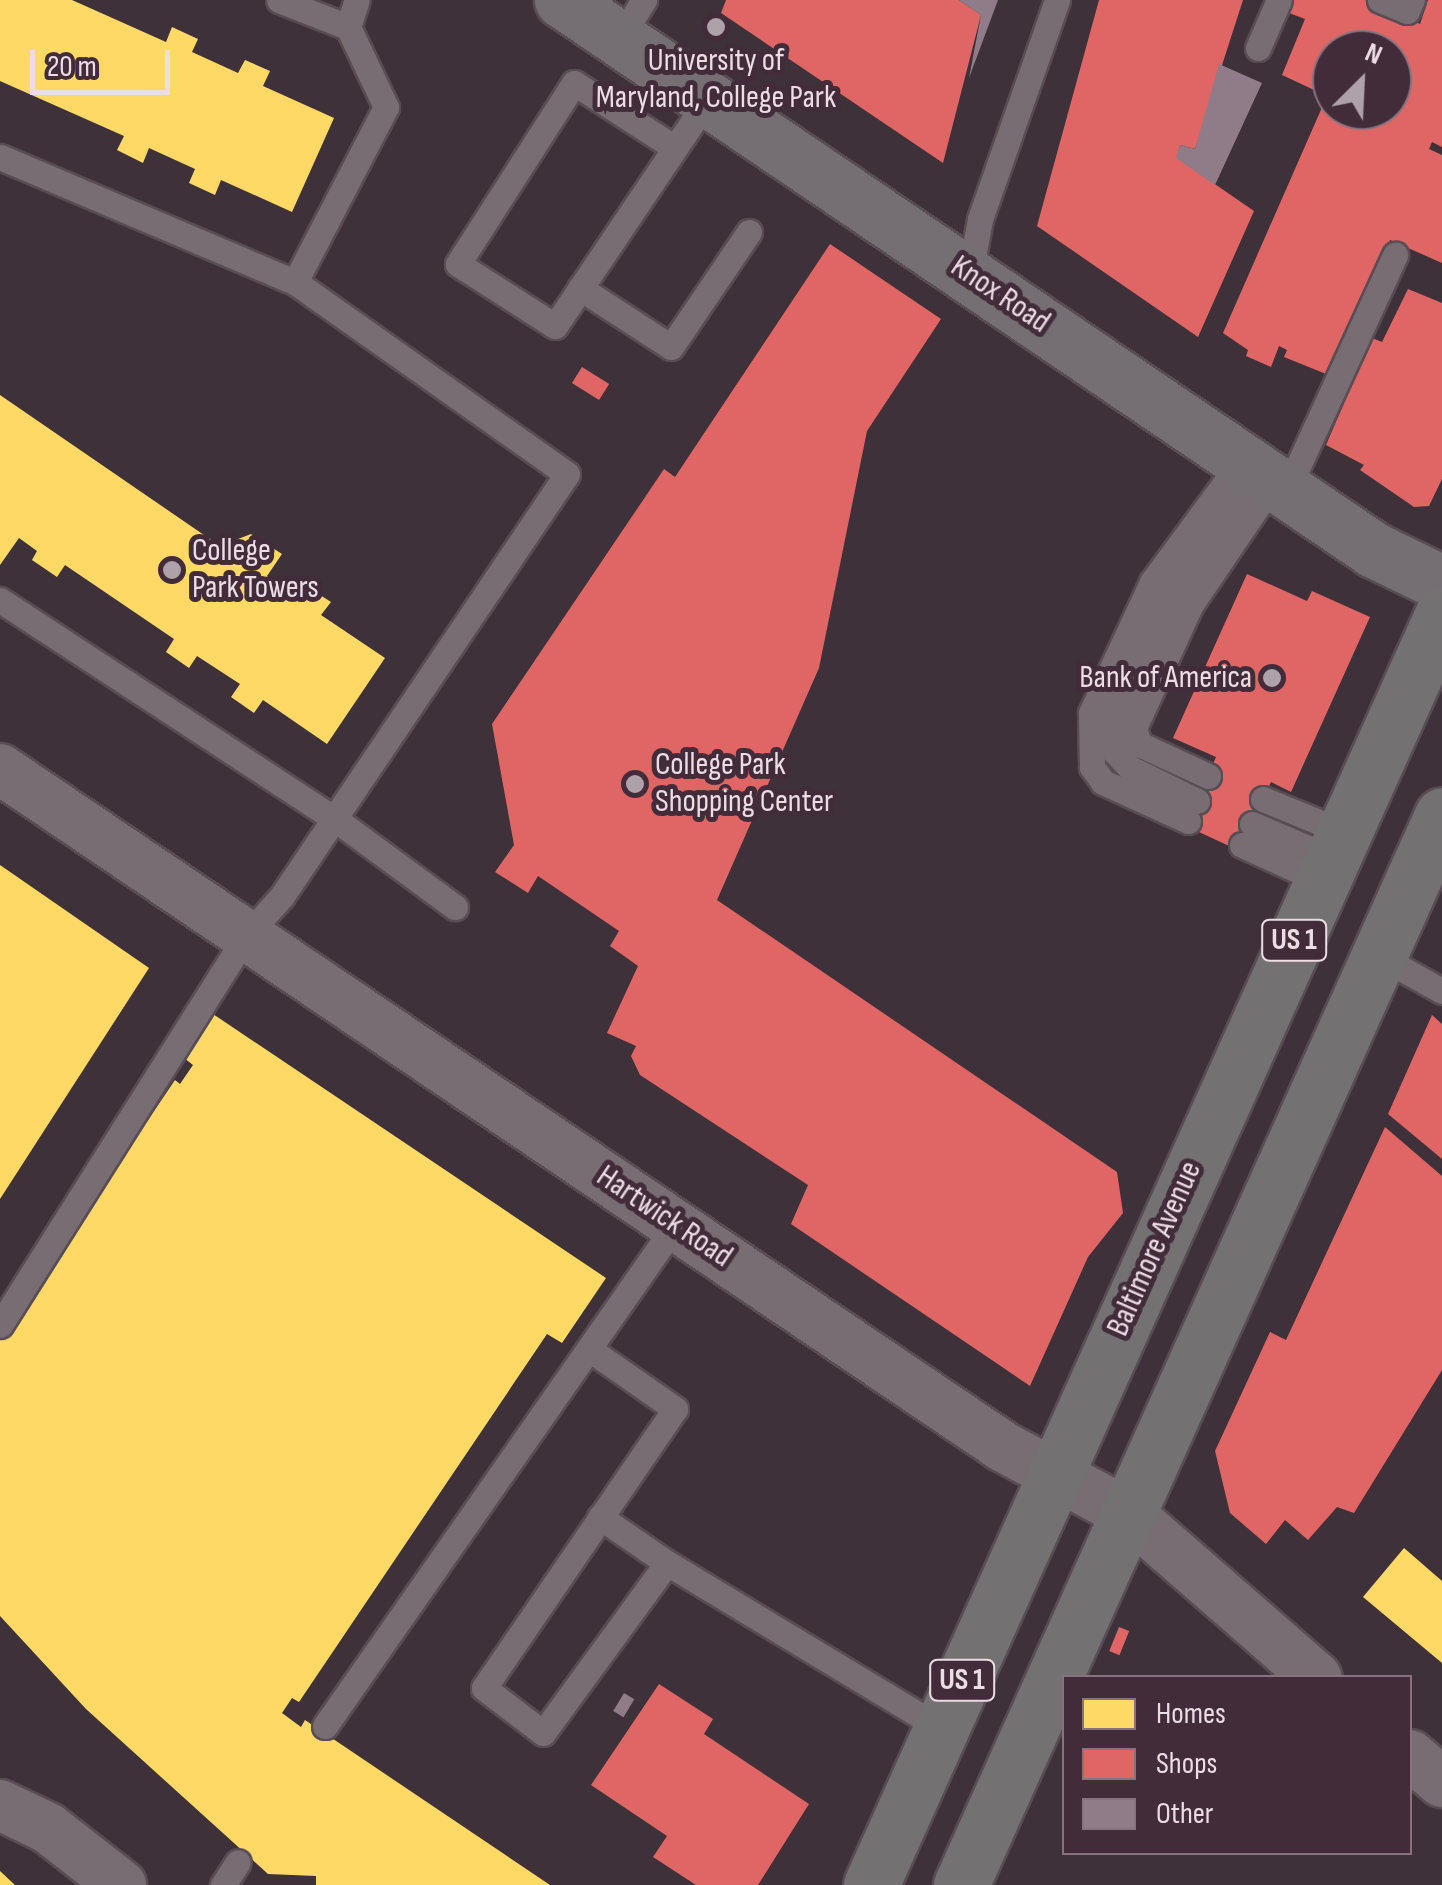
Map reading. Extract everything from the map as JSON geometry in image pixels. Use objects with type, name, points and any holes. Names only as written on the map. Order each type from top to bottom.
[{"type":"main road","name":"Baltimore Avenue","points":[[870,1885],[1442,615]]},
{"type":"main road","name":"US 1","points":[[961,1885],[1442,814]]},
{"type":"street","name":"Knox Road","points":[[562,0],[632,18],[709,98],[1374,550],[1442,583]]},
{"type":"street","name":"Hartwick Road","points":[[0,770],[1053,1476],[1129,1514],[1314,1675]]},
{"type":"street","points":[[1412,1757],[1442,1782]]},
{"type":"street","points":[[0,1804],[48,1828],[121,1885]]},
{"type":"lane","points":[[279,0],[348,27],[386,107],[295,282]]},
{"type":"lane","points":[[348,27],[358,0]]},
{"type":"lane","points":[[970,274],[980,219],[1058,0]]},
{"type":"lane","points":[[1258,48],[1279,0]]},
{"type":"lane","points":[[1380,0],[1408,11],[1412,0]]},
{"type":"lane","points":[[675,148],[574,83],[458,264],[555,326],[709,98]]},
{"type":"lane","points":[[0,157],[295,282],[567,474],[335,819],[247,934],[0,1325]]},
{"type":"lane","points":[[580,288],[671,347],[749,232]]},
{"type":"lane","points":[[1208,776],[1139,744],[1134,728],[1190,606],[1395,254]]},
{"type":"lane","points":[[1192,811],[1103,782],[1092,767],[1089,726],[1152,582],[1265,476]]},
{"type":"lane","points":[[0,600],[335,819],[455,907]]},
{"type":"lane","points":[[1263,799],[1332,857]]},
{"type":"lane","points":[[1247,835],[1332,857]]},
{"type":"lane","points":[[1379,956],[1442,990]]},
{"type":"lane","points":[[325,1726],[676,1224]]},
{"type":"lane","points":[[589,1348],[674,1409],[484,1688],[543,1733],[667,1563]]},
{"type":"lane","points":[[600,1517],[667,1563],[940,1728]]},
{"type":"lane","points":[[223,1885],[238,1862]]},
{"type":"building: Homes","points":[[0,0],[72,0],[166,42],[172,27],[198,39],[192,52],[238,73],[245,60],[270,71],[263,86],[334,118],[292,212],[221,180],[215,195],[189,183],[195,169],[149,148],[143,163],[117,150],[124,136],[0,81]]},
{"type":"building: Homes","name":"College Park Towers","points":[[0,395],[220,546],[251,534],[282,554],[267,576],[298,598],[306,586],[331,602],[321,615],[385,658],[327,744],[263,700],[254,713],[231,697],[240,684],[197,656],[189,668],[166,652],[174,639],[65,565],[57,577],[32,560],[37,551],[19,538],[0,565]]},
{"type":"building: Homes","points":[[0,865],[149,968],[0,1199]]},
{"type":"building: Homes","points":[[213,1014],[606,1278],[562,1343],[547,1334],[299,1702],[292,1698],[282,1713],[301,1727],[305,1720],[550,1885],[316,1885],[316,1876],[268,1874],[86,1709],[0,1616],[0,1339],[175,1080],[180,1084],[193,1065],[184,1058]]},
{"type":"building: Homes","points":[[1404,1548],[1442,1581],[1442,1663],[1363,1597]]},
{"type":"building: Homes","points":[[0,1871],[15,1885],[0,1885]]},
{"type":"building: Shops","points":[[726,0],[959,0],[981,15],[943,163],[721,13]]},
{"type":"building: Shops","points":[[1099,0],[1243,0],[1195,149],[1180,145],[1177,158],[1254,211],[1198,337],[1037,226]]},
{"type":"building: Shops","points":[[1294,0],[1365,0],[1420,24],[1428,0],[1442,0],[1442,147],[1432,142],[1429,149],[1442,155],[1442,263],[1390,240],[1331,376],[1284,357],[1287,350],[1279,346],[1271,367],[1246,356],[1248,350],[1223,333],[1312,130],[1412,130],[1412,30],[1312,30],[1312,89],[1282,75],[1305,19],[1289,13]]},
{"type":"building: Shops","points":[[830,244],[941,319],[867,431],[819,668],[717,900],[1117,1172],[1123,1213],[1088,1257],[1030,1386],[791,1224],[808,1185],[640,1075],[631,1056],[636,1046],[607,1033],[638,966],[610,946],[619,931],[538,876],[528,893],[495,872],[514,845],[492,724],[664,469],[675,477]]},
{"type":"building: Shops","points":[[1408,289],[1442,303],[1442,479],[1429,506],[1414,507],[1360,470],[1364,465],[1326,445],[1372,338],[1382,342]]},
{"type":"building: Shops","points":[[582,367],[609,384],[599,400],[572,383]]},
{"type":"building: Shops","name":"Bank of America","points":[[1247,574],[1307,601],[1312,591],[1370,617],[1291,792],[1271,782],[1240,851],[1186,826],[1216,757],[1173,738]]},
{"type":"building: Shops","points":[[1432,1015],[1442,1024],[1442,1159],[1388,1114]]},
{"type":"building: Shops","points":[[1385,1127],[1442,1176],[1442,1370],[1354,1513],[1337,1507],[1308,1540],[1285,1520],[1266,1544],[1230,1513],[1215,1451],[1270,1332],[1286,1340]]},
{"type":"building: Shops","points":[[1119,1627],[1129,1631],[1119,1655],[1109,1651]]},
{"type":"building: Shops","points":[[659,1684],[713,1719],[704,1734],[809,1804],[758,1885],[696,1885],[653,1857],[667,1836],[591,1785]]},
{"type":"building: Other","points":[[959,0],[998,0],[969,78],[981,15]]},
{"type":"building: Other","points":[[1219,64],[1262,83],[1215,185],[1176,158],[1180,145],[1195,149]]},
{"type":"building: Other","points":[[624,1693],[634,1699],[623,1717],[613,1711]]},
{"type":"place","name":"University of Maryland, College Park","points":[[716,27]]},
{"type":"place","name":"College Park Towers","points":[[172,570]]},
{"type":"place","name":"Bank of America","points":[[1272,678]]},
{"type":"place","name":"College Park Shopping Center","points":[[635,784]]}]
